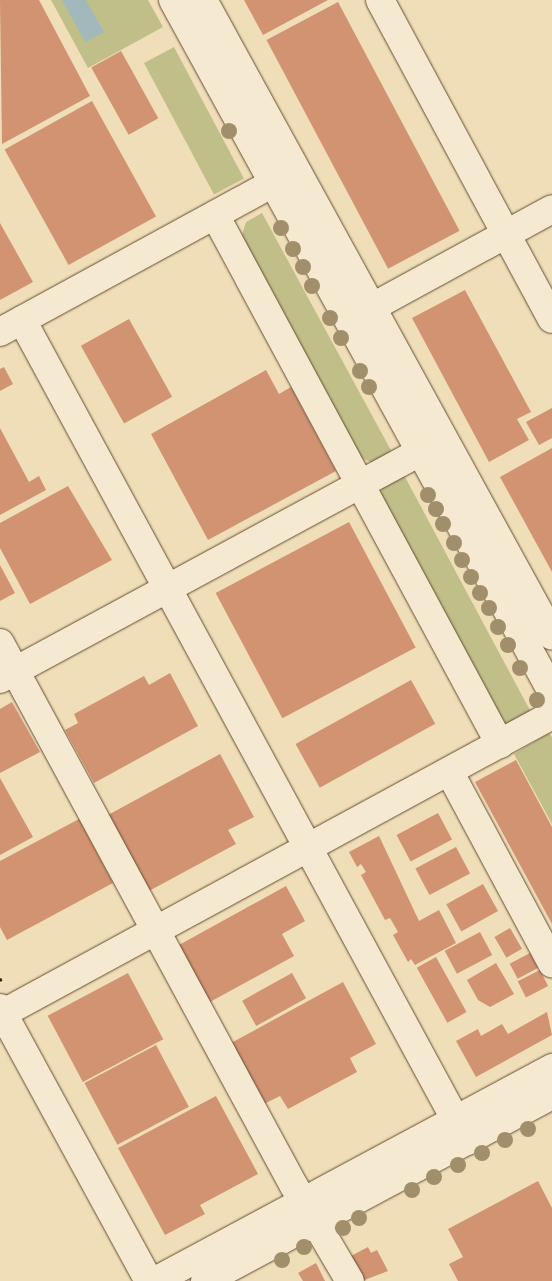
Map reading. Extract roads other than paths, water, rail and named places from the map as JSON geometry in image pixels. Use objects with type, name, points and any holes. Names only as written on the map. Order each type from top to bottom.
[{"type":"street","points":[[173,0],[285,177]]},
{"type":"street","points":[[203,0],[285,177],[359,314],[552,636]]},
{"type":"street","points":[[380,0],[552,319]]},
{"type":"street","points":[[285,177],[11,326],[167,587],[461,1130]]},
{"type":"street","points":[[359,314],[552,210]]},
{"type":"street","points":[[215,215],[500,744]]},
{"type":"street","points":[[359,314],[420,452],[549,681]]},
{"type":"street","points":[[8,675],[167,587],[420,452]]},
{"type":"street","points":[[0,643],[8,675],[156,932],[309,1211],[350,1281]]},
{"type":"street","points":[[149,1281],[1,1012],[156,932],[450,773],[552,715]]},
{"type":"street","points":[[450,773],[552,963]]},
{"type":"street","points":[[156,1281],[309,1211],[461,1130],[552,1068]]},
{"type":"street","points":[[461,1130],[552,1095]]},
{"type":"street","points":[[205,1281],[309,1211]]},
{"type":"water","points":[[62,0],[86,0],[104,32],[85,42]]}]
